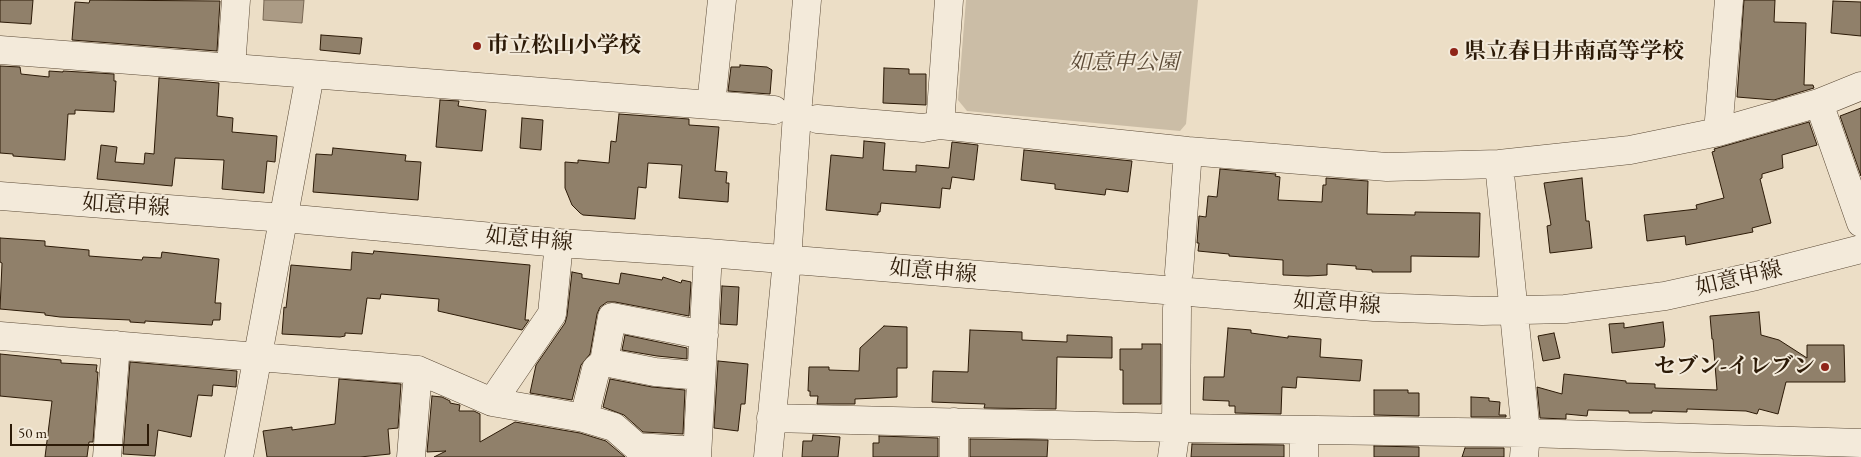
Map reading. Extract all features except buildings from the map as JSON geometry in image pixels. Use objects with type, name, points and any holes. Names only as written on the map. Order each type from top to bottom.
[{"type":"street","points":[[231,67],[236,0]]},
{"type":"street","points":[[711,105],[722,0]]},
{"type":"street","points":[[768,457],[787,260],[807,0]]},
{"type":"street","points":[[940,124],[949,0]]},
{"type":"street","points":[[1718,132],[1729,0]]},
{"type":"street","points":[[0,50],[774,110]]},
{"type":"street","points":[[239,457],[310,75]]},
{"type":"street","points":[[818,119],[923,128],[940,124],[1188,151],[1387,167],[1498,164],[1630,150],[1718,132],[1819,103],[1861,86]]},
{"type":"street","points":[[1819,103],[1861,223]]},
{"type":"street","points":[[1179,272],[1188,151]]},
{"type":"street","points":[[1498,164],[1525,445]]},
{"type":"street","name":"如意申線","points":[[0,196],[284,218],[559,243],[708,253],[1374,307],[1513,311],[1565,309],[1665,296],[1756,276],[1861,248]]},
{"type":"street","points":[[492,402],[552,314],[559,243]]},
{"type":"street","points":[[0,336],[418,370],[492,402],[584,418],[614,427],[637,447],[697,454],[708,253]]},
{"type":"street","points":[[1172,457],[1176,428],[1177,308]]},
{"type":"street","points":[[584,418],[596,370],[604,362],[612,317],[704,335]]},
{"type":"street","points":[[106,457],[116,346]]},
{"type":"street","points":[[604,362],[655,372],[702,376]]},
{"type":"street","points":[[411,457],[418,370]]},
{"type":"street","points":[[771,418],[1176,428],[1304,444],[1861,443]]},
{"type":"street","points":[[954,422],[954,457]]},
{"type":"green space","name":"如意申公園","points":[[966,0],[1198,0],[1186,124],[1180,131],[967,111],[958,100]]},
{"type":"shaded area","points":[[264,0],[304,0],[302,23],[263,20]]},
{"type":"place","name":"市立松山小学校","points":[[477,46]]},
{"type":"place","name":"県立春日井南高等学校","points":[[1454,52]]},
{"type":"place","name":"セブン-イレブン","points":[[1825,367]]}]
